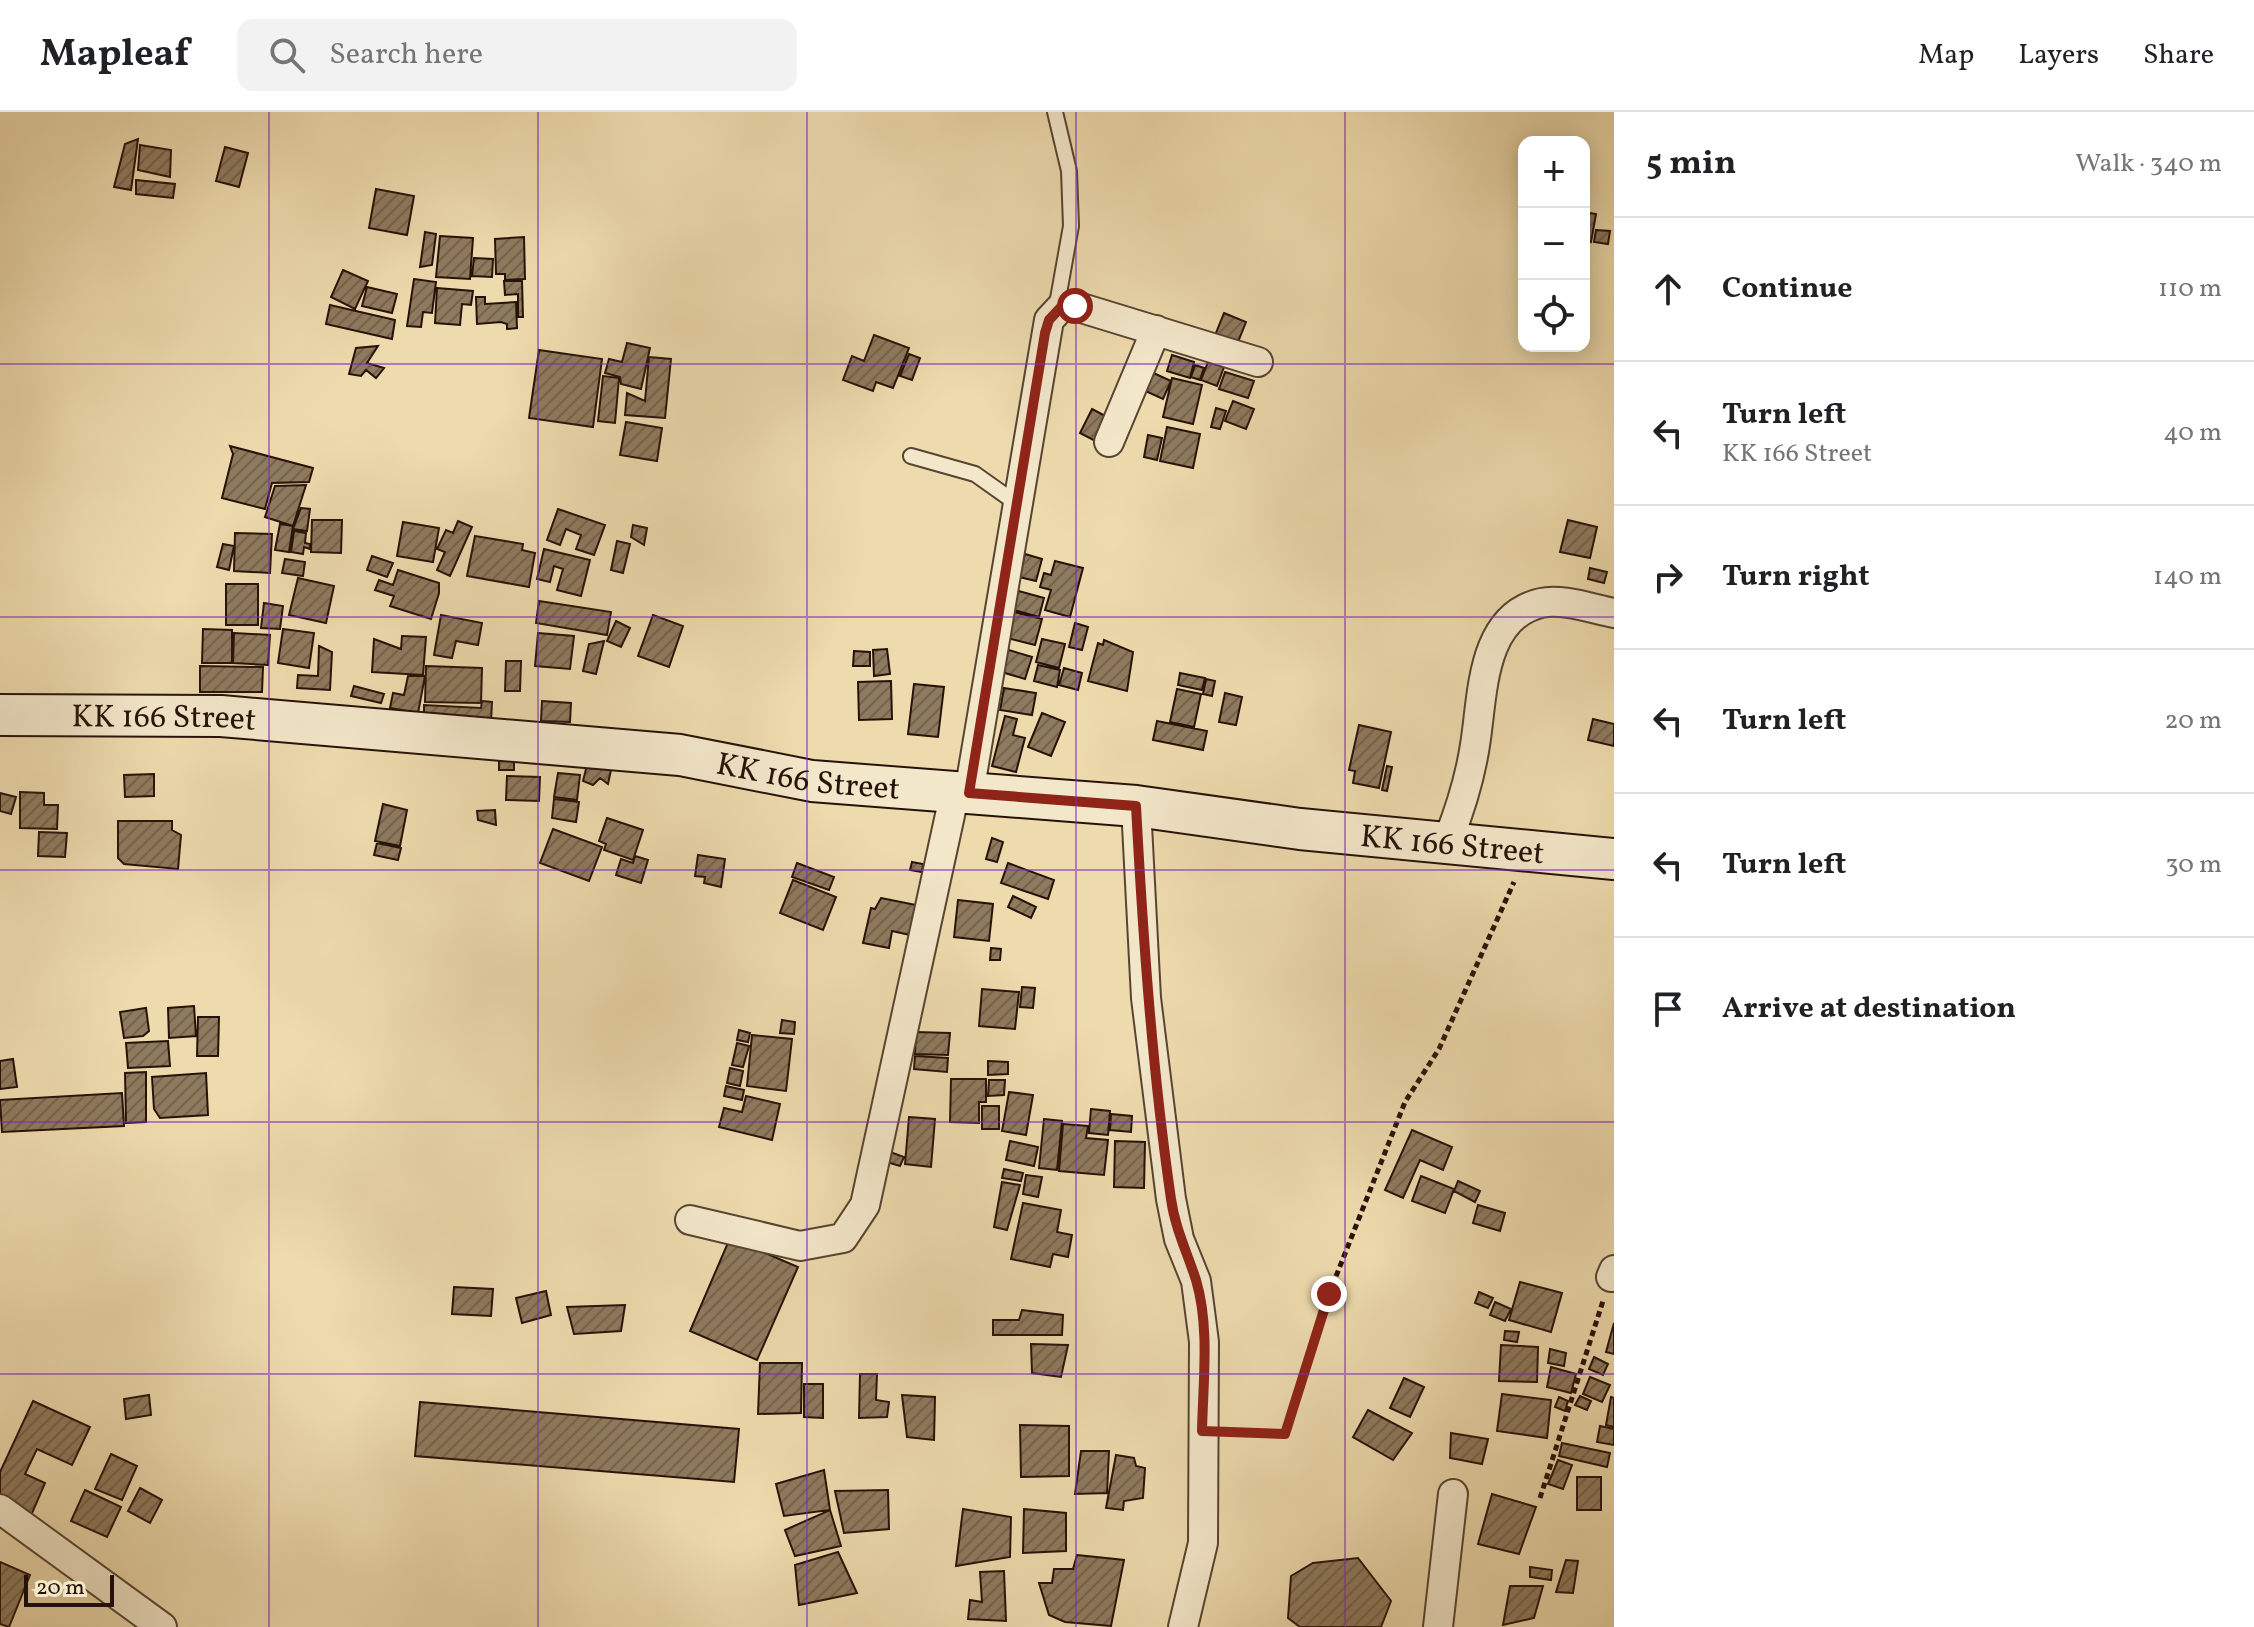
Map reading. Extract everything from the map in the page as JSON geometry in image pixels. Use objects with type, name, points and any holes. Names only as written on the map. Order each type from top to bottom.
[{"type":"street","points":[[690,1220],[800,1246],[843,1238],[865,1205],[962,793],[1045,333],[1056,311],[1063,305],[1075,306],[1258,362]]},
{"type":"street","points":[[1109,442],[1156,330]]},
{"type":"street","points":[[1448,840],[1461,807],[1475,747],[1492,645],[1518,613],[1542,602],[1614,613]]},
{"type":"street","name":"KK 166 Street","points":[[0,715],[236,717],[680,755],[812,781],[1136,806],[1300,829],[1448,840],[1614,859]]},
{"type":"street","points":[[1136,806],[1146,998],[1171,1199],[1179,1239],[1196,1281],[1204,1342],[1203,1543],[1183,1627]]},
{"type":"street","points":[[1438,1627],[1453,1494]]},
{"type":"street","points":[[0,1509],[162,1627]]},
{"type":"lane","points":[[1055,112],[1069,171],[1071,226],[1056,311]]},
{"type":"lane","points":[[911,456],[975,474],[1016,503]]},
{"type":"path","points":[[1202,1431],[1285,1434],[1329,1294],[1405,1102],[1439,1049],[1529,850]]},
{"type":"path","points":[[1540,1498],[1612,1273]]},
{"type":"building","points":[[138,139],[131,190],[114,187],[125,144]]},
{"type":"building","points":[[140,145],[171,150],[170,177],[138,170]]},
{"type":"building","points":[[225,147],[248,153],[239,187],[216,181]]},
{"type":"building","points":[[136,180],[175,184],[173,198],[136,194]]},
{"type":"building","points":[[376,189],[414,196],[407,235],[369,228]]},
{"type":"building","points":[[1590,213],[1596,214],[1590,242]]},
{"type":"building","points":[[1596,230],[1610,231],[1608,244],[1594,242]]},
{"type":"building","points":[[425,232],[436,234],[432,265],[420,267]]},
{"type":"building","points":[[440,236],[473,238],[470,279],[436,277]]},
{"type":"building","points":[[524,237],[525,279],[505,280],[505,274],[496,274],[495,239]]},
{"type":"building","points":[[474,258],[493,259],[492,277],[472,276]]},
{"type":"building","points":[[343,270],[368,281],[355,309],[331,297]]},
{"type":"building","points":[[414,279],[436,282],[432,313],[423,312],[421,327],[407,326]]},
{"type":"building","points":[[504,281],[522,281],[523,317],[518,317],[518,294],[505,295]]},
{"type":"building","points":[[367,287],[397,294],[392,313],[362,306]]},
{"type":"building","points":[[437,288],[473,291],[471,305],[462,304],[460,325],[435,323]]},
{"type":"building","points":[[476,297],[485,297],[485,304],[516,302],[517,328],[507,329],[507,324],[501,322],[477,324]]},
{"type":"building","points":[[330,305],[395,320],[392,339],[326,324]]},
{"type":"building","points":[[1224,313],[1246,322],[1234,352],[1212,343]]},
{"type":"building","points":[[874,335],[909,348],[893,388],[876,382],[873,391],[843,380],[852,356],[864,361]]},
{"type":"building","points":[[627,343],[650,348],[641,389],[621,384],[620,377],[605,373],[609,359],[622,362]]},
{"type":"building","points":[[378,346],[367,363],[384,368],[376,378],[366,370],[361,376],[349,374],[356,348]]},
{"type":"building","points":[[539,350],[602,359],[593,427],[529,418]]},
{"type":"building","points":[[909,354],[920,358],[912,380],[900,376]]},
{"type":"building","points":[[1172,355],[1194,362],[1190,378],[1167,371]]},
{"type":"building","points":[[649,357],[671,359],[665,418],[625,415],[627,393],[645,401]]},
{"type":"building","points":[[1208,362],[1224,367],[1217,386],[1201,380]]},
{"type":"building","points":[[1195,365],[1204,368],[1200,380],[1191,377]]},
{"type":"building","points":[[1149,371],[1171,381],[1163,399],[1141,389]]},
{"type":"building","points":[[1225,372],[1254,381],[1248,398],[1219,389]]},
{"type":"building","points":[[603,376],[619,378],[615,423],[598,421]]},
{"type":"building","points":[[1172,378],[1202,385],[1193,424],[1163,417]]},
{"type":"building","points":[[1233,401],[1254,409],[1246,429],[1225,421]]},
{"type":"building","points":[[1216,408],[1226,411],[1220,429],[1211,427]]},
{"type":"building","points":[[1092,409],[1113,420],[1101,444],[1080,433]]},
{"type":"building","points":[[626,422],[662,428],[657,461],[620,455]]},
{"type":"building","points":[[1167,427],[1200,434],[1193,468],[1160,461]]},
{"type":"building","points":[[1148,435],[1162,438],[1157,460],[1144,457]]},
{"type":"building","points":[[230,446],[313,468],[309,482],[272,483],[265,509],[222,498],[233,454]]},
{"type":"building","points":[[306,485],[293,526],[265,517],[275,486]]},
{"type":"building","points":[[301,508],[310,509],[307,531],[293,529]]},
{"type":"building","points":[[558,509],[605,525],[594,555],[576,549],[581,535],[566,529],[560,545],[547,540]]},
{"type":"building","points":[[312,520],[342,520],[341,553],[311,552]]},
{"type":"building","points":[[1568,520],[1597,527],[1590,558],[1560,552]]},
{"type":"building","points":[[458,521],[472,527],[450,576],[437,570],[445,552],[437,549],[446,530],[453,533]]},
{"type":"building","points":[[403,522],[439,528],[433,562],[397,556]]},
{"type":"building","points":[[280,524],[293,526],[289,552],[275,550]]},
{"type":"building","points":[[633,525],[647,528],[644,545],[631,537]]},
{"type":"building","points":[[294,531],[306,533],[305,543],[310,544],[310,549],[304,547],[303,554],[291,552]]},
{"type":"building","points":[[235,533],[272,534],[270,573],[234,571]]},
{"type":"building","points":[[475,536],[523,544],[522,550],[535,553],[529,587],[467,576]]},
{"type":"building","points":[[617,541],[630,544],[623,573],[611,570]]},
{"type":"building","points":[[223,544],[234,546],[229,570],[217,567]]},
{"type":"building","points":[[544,549],[590,560],[581,596],[557,590],[563,569],[554,566],[550,582],[537,579]]},
{"type":"building","points":[[1025,554],[1042,559],[1036,581],[1019,577]]},
{"type":"building","points":[[372,556],[393,563],[387,577],[367,570]]},
{"type":"building","points":[[285,559],[305,562],[303,576],[282,573]]},
{"type":"building","points":[[1055,561],[1083,568],[1070,617],[1045,610],[1051,590],[1040,587],[1044,573],[1051,575]]},
{"type":"building","points":[[1590,568],[1607,572],[1604,583],[1588,579]]},
{"type":"building","points":[[398,570],[439,583],[431,619],[390,606],[394,596],[375,590],[379,580],[393,585]]},
{"type":"building","points":[[298,578],[334,586],[326,623],[289,615]]},
{"type":"building","points":[[226,584],[258,584],[258,625],[226,625]]},
{"type":"building","points":[[1015,590],[1044,598],[1039,617],[1010,609]]},
{"type":"building","points":[[539,601],[611,612],[607,635],[536,623]]},
{"type":"building","points":[[264,603],[283,606],[280,629],[261,628]]},
{"type":"building","points":[[1010,611],[1042,619],[1035,645],[1003,637]]},
{"type":"building","points":[[441,615],[482,623],[478,645],[456,641],[452,658],[434,655]]},
{"type":"building","points":[[653,615],[683,626],[669,667],[638,656]]},
{"type":"building","points":[[616,621],[630,628],[621,647],[607,641]]},
{"type":"building","points":[[1075,623],[1088,627],[1082,650],[1069,647]]},
{"type":"building","points":[[203,629],[232,630],[232,663],[202,663]]},
{"type":"building","points":[[283,629],[314,633],[309,668],[278,663]]},
{"type":"building","points":[[234,633],[270,635],[268,665],[233,663]]},
{"type":"building","points":[[538,633],[574,636],[570,669],[535,666]]},
{"type":"building","points":[[402,636],[426,637],[423,675],[372,672],[374,639],[401,649]]},
{"type":"building","points":[[1042,639],[1065,644],[1059,668],[1036,662]]},
{"type":"building","points":[[1104,640],[1133,652],[1127,691],[1088,681],[1098,643],[1103,645]]},
{"type":"building","points":[[604,641],[596,674],[583,671],[589,644]]},
{"type":"building","points":[[319,646],[332,652],[330,690],[297,688],[298,675],[318,676]]},
{"type":"building","points":[[1002,648],[1032,657],[1025,679],[995,670]]},
{"type":"building","points":[[887,649],[890,674],[874,676],[873,650]]},
{"type":"building","points":[[854,651],[870,652],[870,666],[853,666]]},
{"type":"building","points":[[506,661],[521,661],[520,691],[505,691]]},
{"type":"building","points":[[1038,665],[1060,670],[1057,687],[1034,681]]},
{"type":"building","points":[[200,666],[263,667],[262,692],[200,692]]},
{"type":"building","points":[[426,666],[482,668],[481,703],[425,702]]},
{"type":"building","points":[[1064,668],[1082,673],[1078,690],[1059,685]]},
{"type":"building","points":[[1180,673],[1205,678],[1202,690],[1178,685]]},
{"type":"building","points":[[408,676],[425,676],[418,713],[390,708],[393,693],[404,695]]},
{"type":"building","points":[[1206,679],[1215,681],[1212,696],[1203,694]]},
{"type":"building","points":[[891,681],[892,719],[859,720],[858,682]]},
{"type":"building","points":[[914,684],[944,687],[938,737],[908,734]]},
{"type":"building","points":[[354,686],[384,694],[381,703],[351,696]]},
{"type":"building","points":[[1004,688],[1036,693],[1032,715],[1000,710]]},
{"type":"building","points":[[1177,689],[1201,694],[1194,727],[1170,722]]},
{"type":"building","points":[[1225,693],[1242,697],[1236,725],[1219,722]]},
{"type":"building","points":[[482,701],[492,702],[491,722],[424,718],[424,705],[481,708]]},
{"type":"building","points":[[542,701],[571,703],[570,722],[541,721]]},
{"type":"building","points":[[1042,713],[1065,722],[1051,756],[1028,747]]},
{"type":"building","points":[[1005,716],[1017,719],[1013,735],[1025,738],[1016,772],[992,766]]},
{"type":"building","points":[[1593,719],[1614,724],[1614,746],[1588,740]]},
{"type":"building","points":[[1157,721],[1207,731],[1203,750],[1153,740]]},
{"type":"building","points":[[1359,725],[1391,732],[1379,788],[1353,783],[1355,771],[1349,770]]},
{"type":"building","points":[[499,761],[514,761],[514,770],[499,770]]},
{"type":"building","points":[[587,765],[611,770],[608,784],[600,778],[593,785],[583,781]]},
{"type":"building","points":[[1387,766],[1392,767],[1387,791],[1382,790]]},
{"type":"building","points":[[558,773],[580,775],[577,800],[554,797]]},
{"type":"building","points":[[154,774],[154,796],[125,797],[124,775]]},
{"type":"building","points":[[507,776],[540,777],[539,801],[506,800]]},
{"type":"building","points":[[20,792],[44,793],[44,805],[58,805],[57,829],[20,828]]},
{"type":"building","points":[[0,793],[16,797],[11,814],[0,811]]},
{"type":"building","points":[[554,799],[579,802],[576,822],[552,818]]},
{"type":"building","points":[[383,804],[407,810],[400,846],[375,841]]},
{"type":"building","points":[[495,810],[496,825],[478,820],[477,811]]},
{"type":"building","points":[[607,818],[643,830],[633,860],[604,850],[606,844],[599,841]]},
{"type":"building","points":[[118,821],[172,821],[172,830],[181,835],[178,869],[124,864],[118,858]]},
{"type":"building","points":[[553,829],[602,847],[589,881],[540,863]]},
{"type":"building","points":[[39,832],[67,833],[65,857],[38,856]]},
{"type":"building","points":[[992,838],[1003,842],[997,862],[986,859]]},
{"type":"building","points":[[377,843],[401,848],[398,860],[374,855]]},
{"type":"building","points":[[698,855],[725,859],[721,887],[704,883],[705,877],[695,876]]},
{"type":"building","points":[[635,856],[648,860],[641,883],[616,875],[621,859],[633,863]]},
{"type":"building","points":[[912,862],[923,864],[922,872],[910,870]]},
{"type":"building","points":[[797,863],[834,877],[829,890],[792,877]]},
{"type":"building","points":[[1008,863],[1054,880],[1048,899],[1001,883]]},
{"type":"building","points":[[793,880],[836,897],[823,930],[780,913]]},
{"type":"building","points":[[1013,896],[1036,907],[1031,918],[1008,907]]},
{"type":"building","points":[[881,898],[916,905],[910,935],[892,931],[889,948],[863,943],[871,908],[875,909]]},
{"type":"building","points":[[958,900],[993,904],[989,941],[954,937]]},
{"type":"building","points":[[991,948],[1001,949],[1000,960],[990,960]]},
{"type":"building","points":[[1022,987],[1035,988],[1033,1008],[1020,1007]]},
{"type":"building","points":[[982,989],[1019,992],[1015,1029],[979,1026]]},
{"type":"building","points":[[194,1006],[196,1036],[169,1038],[168,1008]]},
{"type":"building","points":[[146,1008],[149,1031],[143,1036],[124,1038],[120,1012]]},
{"type":"building","points":[[198,1017],[219,1017],[218,1056],[197,1056]]},
{"type":"building","points":[[782,1020],[795,1022],[794,1034],[780,1033]]},
{"type":"building","points":[[739,1030],[750,1033],[748,1042],[737,1040]]},
{"type":"building","points":[[916,1032],[950,1033],[948,1055],[915,1054]]},
{"type":"building","points":[[752,1035],[792,1039],[786,1091],[747,1086]]},
{"type":"building","points":[[168,1041],[170,1066],[128,1068],[126,1043]]},
{"type":"building","points":[[737,1043],[749,1046],[743,1067],[732,1065]]},
{"type":"building","points":[[915,1056],[948,1058],[947,1072],[914,1069]]},
{"type":"building","points":[[13,1059],[17,1087],[0,1089],[0,1061]]},
{"type":"building","points":[[988,1061],[1008,1062],[1008,1074],[988,1075]]},
{"type":"building","points":[[730,1068],[743,1071],[740,1086],[727,1083]]},
{"type":"building","points":[[146,1072],[146,1122],[126,1123],[125,1073]]},
{"type":"building","points":[[206,1073],[208,1115],[160,1118],[154,1109],[152,1077]]},
{"type":"building","points":[[951,1079],[986,1079],[986,1102],[979,1102],[979,1123],[950,1122]]},
{"type":"building","points":[[989,1080],[1005,1080],[1004,1095],[988,1096]]},
{"type":"building","points":[[726,1086],[744,1090],[742,1100],[724,1096]]},
{"type":"building","points":[[1009,1092],[1033,1095],[1026,1135],[1002,1131]]},
{"type":"building","points":[[122,1093],[124,1126],[2,1132],[0,1100]]},
{"type":"building","points":[[746,1096],[780,1104],[772,1140],[719,1127],[724,1108],[742,1112]]},
{"type":"building","points":[[982,1106],[999,1106],[999,1129],[982,1129]]},
{"type":"building","points":[[1091,1109],[1110,1111],[1108,1135],[1089,1133]]},
{"type":"building","points":[[1111,1114],[1132,1116],[1131,1132],[1110,1130]]},
{"type":"building","points":[[909,1117],[935,1119],[931,1167],[905,1164]]},
{"type":"building","points":[[1044,1119],[1062,1121],[1057,1170],[1039,1168]]},
{"type":"building","points":[[1063,1124],[1088,1126],[1086,1138],[1108,1140],[1104,1175],[1059,1171]]},
{"type":"building","points":[[1412,1130],[1452,1147],[1443,1170],[1420,1160],[1403,1198],[1385,1190]]},
{"type":"building","points":[[1010,1141],[1038,1147],[1034,1166],[1006,1160]]},
{"type":"building","points":[[1115,1141],[1145,1142],[1144,1188],[1114,1187]]},
{"type":"building","points":[[890,1152],[904,1157],[900,1166],[887,1162]]},
{"type":"building","points":[[1004,1169],[1023,1173],[1021,1181],[1002,1178]]},
{"type":"building","points":[[1026,1175],[1042,1177],[1038,1197],[1023,1194]]},
{"type":"building","points":[[1421,1176],[1454,1189],[1445,1213],[1412,1201]]},
{"type":"building","points":[[1458,1181],[1480,1191],[1475,1202],[1454,1191]]},
{"type":"building","points":[[1002,1182],[1020,1185],[1007,1230],[994,1227]]},
{"type":"building","points":[[1023,1203],[1061,1210],[1057,1232],[1072,1235],[1068,1257],[1053,1254],[1050,1267],[1011,1259]]},
{"type":"building","points":[[1478,1205],[1505,1213],[1500,1231],[1473,1223]]},
{"type":"building","points":[[730,1238],[798,1267],[757,1360],[690,1331]]},
{"type":"building","points":[[1520,1282],[1562,1293],[1551,1332],[1509,1320]]},
{"type":"building","points":[[454,1287],[493,1289],[491,1316],[452,1314]]},
{"type":"building","points":[[546,1291],[551,1315],[522,1323],[516,1298]]},
{"type":"building","points":[[1479,1292],[1493,1298],[1488,1308],[1475,1303]]},
{"type":"building","points":[[1495,1302],[1511,1309],[1505,1321],[1490,1315]]},
{"type":"building","points":[[625,1305],[621,1331],[574,1334],[567,1307]]},
{"type":"building","points":[[1022,1310],[1063,1315],[1062,1335],[993,1335],[993,1320],[1019,1320]]},
{"type":"building","points":[[1614,1323],[1614,1354],[1606,1352]]},
{"type":"building","points":[[1505,1331],[1519,1332],[1517,1342],[1504,1340]]},
{"type":"building","points":[[1031,1344],[1068,1345],[1061,1377],[1032,1373]]},
{"type":"building","points":[[1501,1345],[1538,1347],[1537,1382],[1499,1381]]},
{"type":"building","points":[[1550,1349],[1566,1353],[1564,1366],[1548,1363]]},
{"type":"building","points":[[1594,1357],[1608,1364],[1603,1375],[1589,1369]]},
{"type":"building","points":[[760,1363],[802,1363],[801,1413],[758,1414]]},
{"type":"building","points":[[1551,1367],[1576,1374],[1571,1393],[1547,1387]]},
{"type":"building","points":[[860,1374],[877,1374],[876,1400],[889,1402],[887,1417],[859,1418]]},
{"type":"building","points":[[1590,1377],[1610,1385],[1602,1402],[1583,1394]]},
{"type":"building","points":[[1404,1378],[1424,1387],[1410,1417],[1390,1408]]},
{"type":"building","points":[[804,1384],[823,1384],[823,1418],[804,1417]]},
{"type":"building","points":[[1502,1394],[1551,1400],[1547,1438],[1497,1431]]},
{"type":"building","points":[[149,1395],[151,1415],[126,1419],[124,1399]]},
{"type":"building","points":[[902,1395],[935,1397],[934,1440],[907,1437]]},
{"type":"building","points":[[1580,1396],[1591,1401],[1587,1410],[1575,1405]]},
{"type":"building","points":[[1559,1397],[1568,1401],[1565,1411],[1555,1407]]},
{"type":"building","points":[[1611,1397],[1614,1398],[1614,1427],[1606,1425]]},
{"type":"building","points":[[33,1401],[90,1427],[72,1465],[37,1449],[25,1474],[45,1483],[30,1518],[0,1504],[0,1472]]},
{"type":"building","points":[[420,1402],[739,1429],[734,1482],[415,1456]]},
{"type":"building","points":[[1368,1410],[1412,1433],[1393,1460],[1353,1437]]},
{"type":"building","points":[[1020,1425],[1069,1426],[1069,1476],[1021,1477]]},
{"type":"building","points":[[1600,1426],[1614,1429],[1614,1445],[1597,1442]]},
{"type":"building","points":[[1451,1433],[1488,1439],[1482,1464],[1450,1458]]},
{"type":"building","points":[[1562,1443],[1610,1453],[1607,1467],[1559,1456]]},
{"type":"building","points":[[1081,1451],[1109,1451],[1107,1493],[1075,1494]]},
{"type":"building","points":[[111,1454],[137,1466],[122,1500],[95,1489]]},
{"type":"building","points":[[1116,1455],[1134,1458],[1136,1466],[1145,1468],[1143,1498],[1124,1501],[1123,1510],[1106,1508]]},
{"type":"building","points":[[1558,1460],[1572,1465],[1563,1489],[1548,1484]]},
{"type":"building","points":[[824,1470],[830,1510],[784,1516],[776,1484]]},
{"type":"building","points":[[1577,1477],[1601,1477],[1601,1510],[1577,1510]]},
{"type":"building","points":[[140,1488],[162,1500],[150,1523],[128,1511]]},
{"type":"building","points":[[85,1490],[121,1507],[107,1537],[71,1521]]},
{"type":"building","points":[[888,1490],[889,1529],[844,1533],[835,1491]]},
{"type":"building","points":[[1492,1494],[1536,1507],[1519,1554],[1478,1544]]},
{"type":"building","points":[[963,1509],[1011,1517],[1010,1557],[956,1566]]},
{"type":"building","points":[[1024,1509],[1066,1513],[1066,1551],[1023,1553]]},
{"type":"building","points":[[830,1510],[841,1546],[795,1556],[785,1530]]},
{"type":"building","points":[[838,1552],[857,1593],[799,1605],[795,1565]]},
{"type":"building","points":[[1077,1555],[1124,1560],[1111,1626],[1065,1622],[1049,1615],[1039,1583],[1052,1583],[1054,1569],[1073,1569]]},
{"type":"building","points":[[1358,1558],[1391,1601],[1381,1627],[1300,1627],[1288,1618],[1291,1576],[1313,1563]]},
{"type":"building","points":[[1566,1560],[1578,1561],[1573,1593],[1556,1592]]},
{"type":"building","points":[[0,1562],[30,1575],[9,1627],[0,1624]]},
{"type":"building","points":[[1530,1567],[1552,1570],[1551,1580],[1530,1577]]},
{"type":"building","points":[[1004,1571],[1006,1621],[968,1619],[970,1600],[982,1602],[980,1572]]},
{"type":"building","points":[[1510,1586],[1543,1586],[1534,1618],[1503,1625]]},
{"type":"route","points":[[1075,306],[1063,305],[1056,311],[1045,333],[969,793],[1136,806],[1146,998],[1171,1199],[1179,1239],[1196,1281],[1204,1342],[1202,1431],[1285,1434],[1329,1294]]}]
